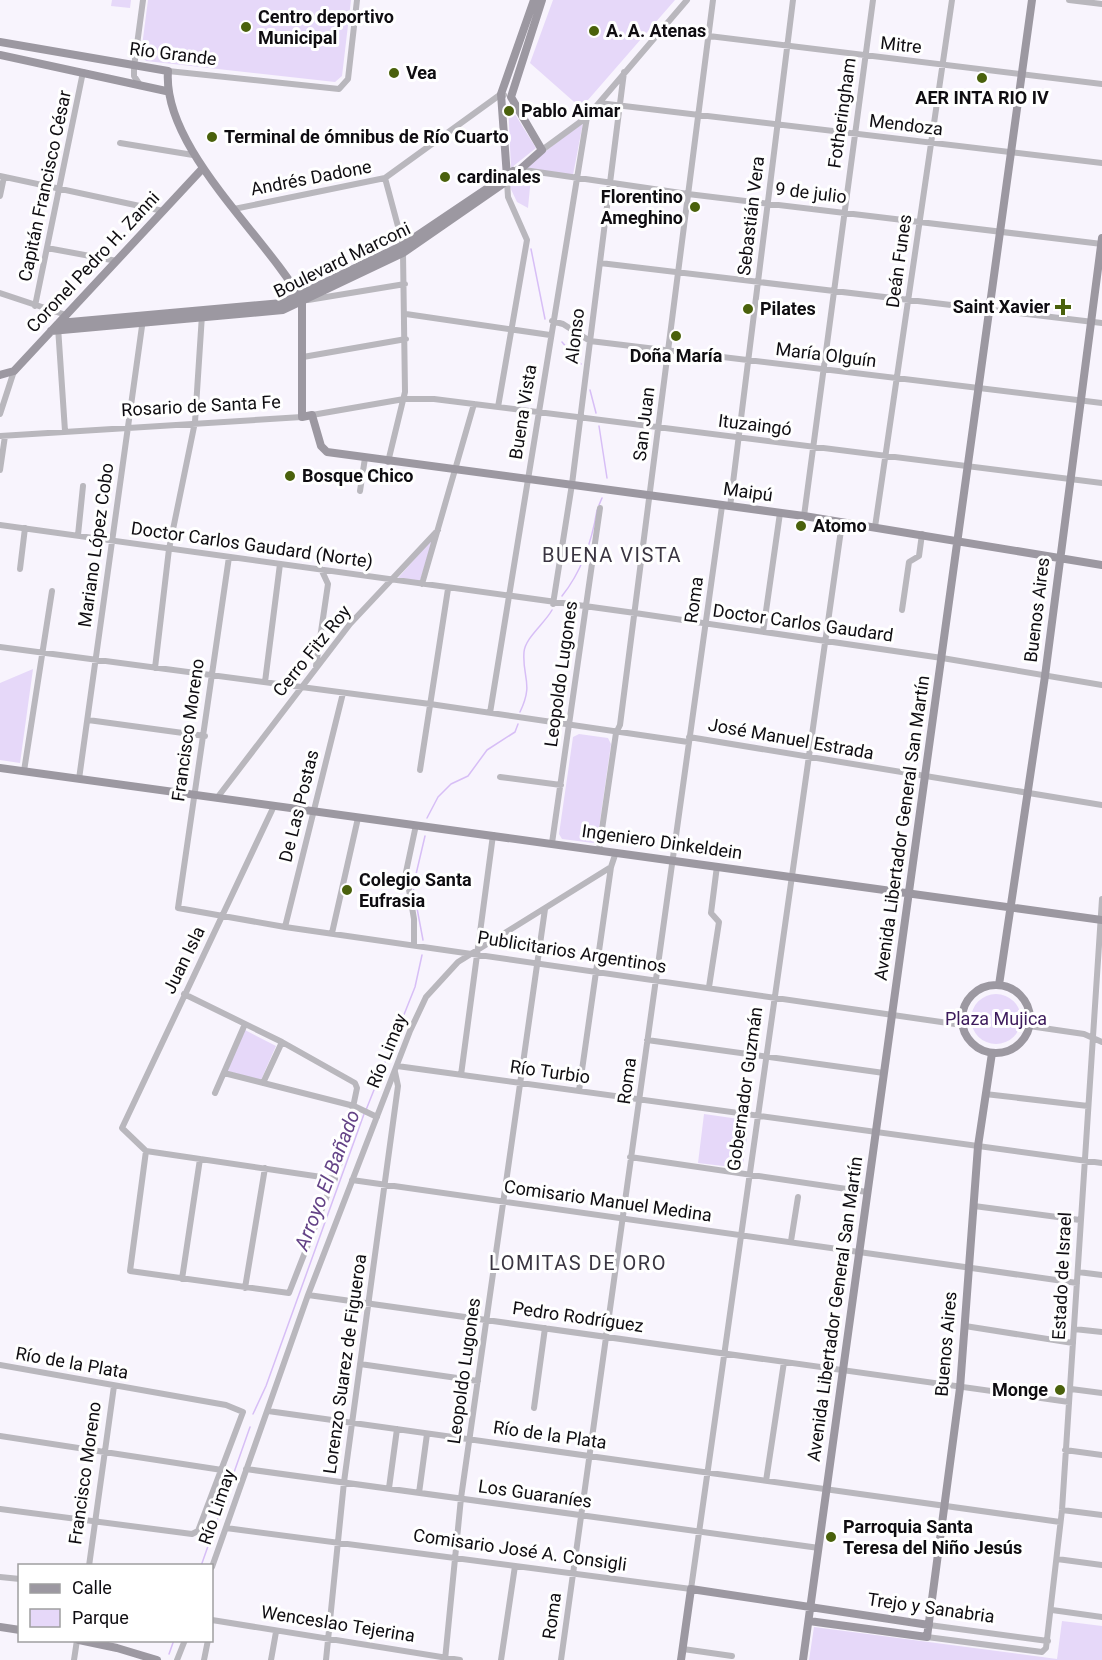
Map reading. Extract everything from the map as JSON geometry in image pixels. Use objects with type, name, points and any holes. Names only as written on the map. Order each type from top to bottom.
[{"type":"main road","points":[[507,177],[506,96],[534,0]]},
{"type":"main road","points":[[506,96],[542,0]]},
{"type":"main road","name":"Avenida Libertador General San Martín","points":[[803,1660],[1013,152],[1032,0]]},
{"type":"main road","name":"Río Grande","points":[[0,42],[134,67],[168,71]]},
{"type":"main road","name":"Río Grande","points":[[0,55],[166,91]]},
{"type":"main road","points":[[168,71],[166,91],[193,155],[300,299],[303,357],[302,417]]},
{"type":"main road","points":[[506,96],[542,150]]},
{"type":"main road","name":"Boulevard Marconi","points":[[56,328],[202,315],[273,312],[403,249],[542,150]]},
{"type":"main road","name":"Coronel Pedro H. Zanni","points":[[14,371],[203,168]]},
{"type":"main road","name":"Buenos Aires","points":[[999,985],[1045,676],[1102,242]]},
{"type":"main road","points":[[0,375],[14,371]]},
{"type":"main road","name":"Rosario de Santa Fe","points":[[302,417],[312,415]]},
{"type":"main road","name":"Maipú","points":[[312,415],[324,450],[364,458],[804,516],[1102,565]]},
{"type":"main road","name":"Ingeniero Dinkeldein","points":[[0,768],[1101,920]]},
{"type":"main road","points":[[999,985],[1019,994],[1026,1004],[1029,1026],[1020,1044],[1011,1049],[992,1053],[972,1044],[962,1025],[964,1007],[974,993],[982,988],[999,985]]},
{"type":"main road","name":"Buenos Aires","points":[[927,1637],[960,1388],[978,1146],[992,1053]]},
{"type":"main road","name":"Comisario José A. Consigli","points":[[691,1589],[810,1607]]},
{"type":"main road","name":"Gobernador Guzmán","points":[[681,1660],[691,1589]]},
{"type":"main road","name":"Trejo y Sanabria","points":[[810,1607],[929,1625]]},
{"type":"main road","name":"Trejo y Sanabria","points":[[808,1621],[927,1637]]},
{"type":"main road","points":[[0,1627],[18,1630]]},
{"type":"main road","points":[[84,1642],[117,1648],[157,1660]]},
{"type":"street","points":[[140,85],[134,76],[134,67],[143,0]]},
{"type":"street","name":"Río Grande","points":[[168,71],[333,90],[343,85],[348,79],[357,0]]},
{"type":"street","name":"Boulevard Marconi","points":[[542,150],[587,117],[687,0]]},
{"type":"street","name":"San Juan","points":[[599,850],[616,733],[620,725],[688,194],[696,114],[713,0]]},
{"type":"street","name":"Sebastián Vera","points":[[726,506],[738,438],[793,0]]},
{"type":"street","name":"Fotheringham","points":[[804,516],[873,0]]},
{"type":"street","name":"Deán Funes","points":[[875,527],[952,0]]},
{"type":"street","points":[[1069,0],[1102,4]]},
{"type":"street","name":"Mitre","points":[[660,30],[1102,84]]},
{"type":"street","name":"Capitán Francisco César","points":[[35,306],[83,72]]},
{"type":"street","name":"Alonso","points":[[553,604],[572,484],[624,72]]},
{"type":"street","name":"Andrés Dadone","points":[[234,209],[385,178],[506,96]]},
{"type":"street","name":"Mendoza","points":[[599,103],[1102,164]]},
{"type":"street","name":"Buena Vista","points":[[490,713],[587,117]]},
{"type":"street","points":[[120,143],[193,155]]},
{"type":"street","name":"9 de julio","points":[[517,170],[577,180],[768,204],[1102,242]]},
{"type":"street","points":[[0,196],[2,177],[163,211]]},
{"type":"street","points":[[498,407],[527,240],[508,197],[507,177]]},
{"type":"street","points":[[385,178],[403,249],[406,314],[404,399],[388,462]]},
{"type":"street","points":[[48,248],[117,261]]},
{"type":"street","points":[[600,263],[1102,323]]},
{"type":"street","points":[[300,299],[405,284]]},
{"type":"street","points":[[0,293],[66,315]]},
{"type":"street","points":[[406,314],[550,336]]},
{"type":"street","points":[[155,668],[169,549],[195,422],[202,315]]},
{"type":"street","name":"Mariano López Cobo","points":[[79,779],[143,320]]},
{"type":"street","name":"María Olguín","points":[[552,321],[563,324],[590,341],[1102,403]]},
{"type":"street","points":[[56,328],[65,431]]},
{"type":"street","points":[[303,357],[406,339]]},
{"type":"street","name":"Coronel Pedro H. Zanni","points":[[0,414],[14,371]]},
{"type":"street","name":"Rosario de Santa Fe","points":[[312,415],[404,399]]},
{"type":"street","name":"Ituzaingó","points":[[404,399],[434,399],[1102,483]]},
{"type":"street","points":[[422,584],[474,404]]},
{"type":"street","name":"Rosario de Santa Fe","points":[[2,436],[302,417]]},
{"type":"street","points":[[0,470],[2,436]]},
{"type":"street","points":[[360,491],[364,458]]},
{"type":"street","points":[[78,535],[83,486]]},
{"type":"street","name":"Roma","points":[[561,1660],[630,1157],[640,1100],[671,860],[726,506]]},
{"type":"street","name":"Leopoldo Lugones","points":[[552,843],[600,508]]},
{"type":"street","points":[[763,633],[780,513]]},
{"type":"street","name":"Gobernador Guzmán","points":[[691,1589],[842,523]]},
{"type":"street","name":"Doctor Carlos Gaudard (Norte)","points":[[0,525],[393,580]]},
{"type":"street","points":[[20,569],[24,528]]},
{"type":"street","name":"Cerro Fitz Roy","points":[[217,798],[350,624],[438,530]]},
{"type":"street","points":[[902,610],[909,562],[919,556],[922,534]]},
{"type":"street","name":"Francisco Moreno","points":[[178,908],[230,557]]},
{"type":"street","points":[[265,682],[280,564]]},
{"type":"street","points":[[316,666],[328,584],[321,569]]},
{"type":"street","name":"Doctor Carlos Gaudard","points":[[393,580],[942,658],[1102,685]]},
{"type":"street","points":[[420,770],[448,589]]},
{"type":"street","points":[[24,771],[52,591]]},
{"type":"street","name":"José Manuel Estrada","points":[[0,647],[430,704],[616,733],[689,740],[1102,805]]},
{"type":"street","name":"De Las Postas","points":[[285,927],[343,693]]},
{"type":"street","points":[[87,720],[205,735]]},
{"type":"street","points":[[500,777],[561,785]]},
{"type":"street","name":"Juan Isla","points":[[146,1151],[122,1128],[274,806]]},
{"type":"street","points":[[332,933],[357,818]]},
{"type":"street","points":[[414,945],[414,919],[406,872],[416,825]]},
{"type":"street","points":[[460,1075],[493,835]]},
{"type":"street","points":[[579,1091],[611,867],[616,852]]},
{"type":"street","points":[[709,987],[718,922],[711,912],[717,866]]},
{"type":"street","name":"Río Limay","points":[[213,1564],[374,1115],[426,997],[458,962],[611,867]]},
{"type":"street","name":"Estado de Israel","points":[[1042,1652],[1048,1641],[1062,1510],[1102,899]]},
{"type":"street","name":"Publicitarios Argentinos","points":[[178,908],[285,927],[476,952],[483,956],[774,996],[962,1025]]},
{"type":"street","name":"Leopoldo Lugones","points":[[446,1659],[461,1498],[545,909]]},
{"type":"street","points":[[184,994],[282,1042],[355,1083],[357,1088],[354,1106],[335,1179],[289,1293],[130,1271],[146,1151],[335,1179]]},
{"type":"street","points":[[215,1093],[245,1024]]},
{"type":"street","points":[[1029,1026],[1094,1038],[1102,1042]]},
{"type":"street","points":[[648,1040],[884,1073]]},
{"type":"street","points":[[263,1083],[282,1042]]},
{"type":"street","name":"Río Turbio","points":[[396,1069],[519,1082],[1102,1163]]},
{"type":"street","name":"Lorenzo Suarez de Figueroa","points":[[326,1660],[344,1482],[398,1086],[396,1069]]},
{"type":"street","points":[[224,1073],[354,1106],[374,1115]]},
{"type":"street","points":[[985,1094],[1088,1106]]},
{"type":"street","points":[[630,1157],[867,1192]]},
{"type":"street","points":[[182,1279],[200,1159]]},
{"type":"street","points":[[245,1288],[265,1168]]},
{"type":"street","name":"Comisario Manuel Medina","points":[[352,1180],[1077,1283]]},
{"type":"street","points":[[791,1241],[798,1197]]},
{"type":"street","points":[[974,1206],[1080,1220]]},
{"type":"street","points":[[1078,1272],[1102,1275]]},
{"type":"street","name":"Pedro Rodríguez","points":[[308,1295],[1069,1402]]},
{"type":"street","points":[[965,1326],[1073,1343]]},
{"type":"street","points":[[534,1408],[545,1328]]},
{"type":"street","points":[[1074,1329],[1102,1332]]},
{"type":"street","points":[[766,1481],[784,1362]]},
{"type":"street","points":[[360,1364],[478,1381]]},
{"type":"street","name":"Río de la Plata","points":[[0,1365],[226,1405],[243,1413],[222,1470]]},
{"type":"street","name":"Francisco Moreno","points":[[89,1564],[114,1386]]},
{"type":"street","points":[[1071,1389],[1102,1393]]},
{"type":"street","name":"Río de la Plata","points":[[268,1411],[1060,1522]]},
{"type":"street","points":[[389,1488],[397,1429]]},
{"type":"street","points":[[419,1493],[427,1434]]},
{"type":"street","points":[[0,1436],[222,1470],[198,1532],[192,1534],[0,1509]]},
{"type":"street","points":[[1065,1450],[1102,1455]]},
{"type":"street","name":"Los Guaraníes","points":[[246,1469],[819,1548]]},
{"type":"street","points":[[1062,1510],[1102,1515]]},
{"type":"street","name":"Comisario José A. Consigli","points":[[225,1528],[691,1589]]},
{"type":"street","points":[[1057,1559],[1102,1566]]},
{"type":"street","points":[[501,1660],[515,1566]]},
{"type":"street","points":[[0,1576],[18,1580]]},
{"type":"street","points":[[1052,1610],[1102,1617]]},
{"type":"street","name":"Wenceslao Tejerina","points":[[213,1621],[460,1660]]},
{"type":"street","name":"Trejo y Sanabria","points":[[929,1625],[1048,1641]]},
{"type":"street","points":[[271,1660],[276,1632]]},
{"type":"street","name":"Trejo y Sanabria","points":[[927,1637],[1042,1652]]},
{"type":"street","points":[[74,1660],[78,1642]]},
{"type":"street","points":[[177,1660],[185,1642]]},
{"type":"street","points":[[204,1660],[208,1642]]},
{"type":"street","points":[[683,1648],[732,1656]]},
{"type":"green space","points":[[112,0],[131,0],[130,8],[111,6]]},
{"type":"green space","name":"Centro deportivo Municipal","points":[[148,0],[351,0],[342,76],[335,82],[146,61],[141,54]]},
{"type":"green space","name":"A. A. Atenas","points":[[553,0],[675,0],[581,108],[530,63]]},
{"type":"green space","points":[[508,103],[536,148],[511,168]]},
{"type":"green space","points":[[583,123],[573,175],[523,168]]},
{"type":"green space","points":[[518,176],[531,177],[528,208],[517,202],[507,181]]},
{"type":"green space","points":[[433,538],[420,581],[398,578]]},
{"type":"green space","points":[[33,669],[20,763],[0,760],[0,683]]},
{"type":"green space","points":[[579,734],[608,738],[611,744],[597,842],[593,843],[562,839],[559,834],[573,737]]},
{"type":"green space","name":"Plaza Mujica","points":[[996,994],[1014,1001],[1021,1019],[1014,1037],[996,1044],[978,1037],[971,1019],[978,1001]]},
{"type":"green space","points":[[245,1030],[276,1046],[261,1080],[227,1071]]},
{"type":"green space","points":[[704,1114],[746,1120],[749,1124],[743,1165],[740,1168],[698,1163]]},
{"type":"green space","points":[[1062,1621],[1102,1626],[1102,1660],[809,1660],[814,1627],[1057,1659]]},
{"type":"waterway","name":"Arroyo El Bañado","points":[[531,249],[545,319]]},
{"type":"waterway","name":"Arroyo El Bañado","points":[[562,342],[581,364]]},
{"type":"waterway","name":"Arroyo El Bañado","points":[[590,390],[596,413]]},
{"type":"waterway","name":"Arroyo El Bañado","points":[[599,426],[607,478]]},
{"type":"waterway","name":"Arroyo El Bañado","points":[[599,505],[602,498]]},
{"type":"waterway","name":"Arroyo El Bañado","points":[[562,596],[585,555],[597,510]]},
{"type":"waterway","name":"Arroyo El Bañado","points":[[520,712],[527,687],[525,647],[552,610]]},
{"type":"waterway","name":"Arroyo El Bañado","points":[[427,818],[438,797],[451,784],[468,776],[487,750],[515,732],[518,724]]},
{"type":"waterway","name":"Arroyo El Bañado","points":[[423,940],[413,887],[425,836]]},
{"type":"waterway","name":"Arroyo El Bañado","points":[[366,1110],[415,987],[422,955]]},
{"type":"waterway","name":"Arroyo El Bañado","points":[[253,1414],[266,1386],[364,1114]]},
{"type":"waterway","name":"Arroyo El Bañado","points":[[202,1564],[250,1427]]},
{"type":"waterway","name":"Arroyo El Bañado","points":[[169,1654],[173,1642]]},
{"type":"place","name":"Centro deportivo Municipal","points":[[246,27]]},
{"type":"place","name":"A. A. Atenas","points":[[594,31]]},
{"type":"place","name":"Vea","points":[[394,73]]},
{"type":"place","name":"AER INTA RIO IV","points":[[982,78]]},
{"type":"place","name":"Pablo Aimar","points":[[509,111]]},
{"type":"place","name":"Terminal de ómnibus de Río Cuarto","points":[[212,137]]},
{"type":"place","name":"cardinales","points":[[445,177]]},
{"type":"place","name":"Florentino Ameghino","points":[[695,207]]},
{"type":"place","name":"Saint Xavier","points":[[1063,307]]},
{"type":"place","name":"Pilates","points":[[748,309]]},
{"type":"place","name":"Doña María","points":[[676,336]]},
{"type":"place","name":"Bosque Chico","points":[[290,476]]},
{"type":"place","name":"Atomo","points":[[801,526]]},
{"type":"place","name":"Colegio Santa Eufrasia","points":[[347,890]]},
{"type":"place","name":"Monge","points":[[1060,1390]]},
{"type":"place","name":"Parroquia Santa Teresa del Niño Jesús","points":[[831,1537]]},
{"type":"district","name":"BUENA VISTA","points":[[612,555]]},
{"type":"district","name":"LOMITAS DE ORO","points":[[578,1263]]}]
